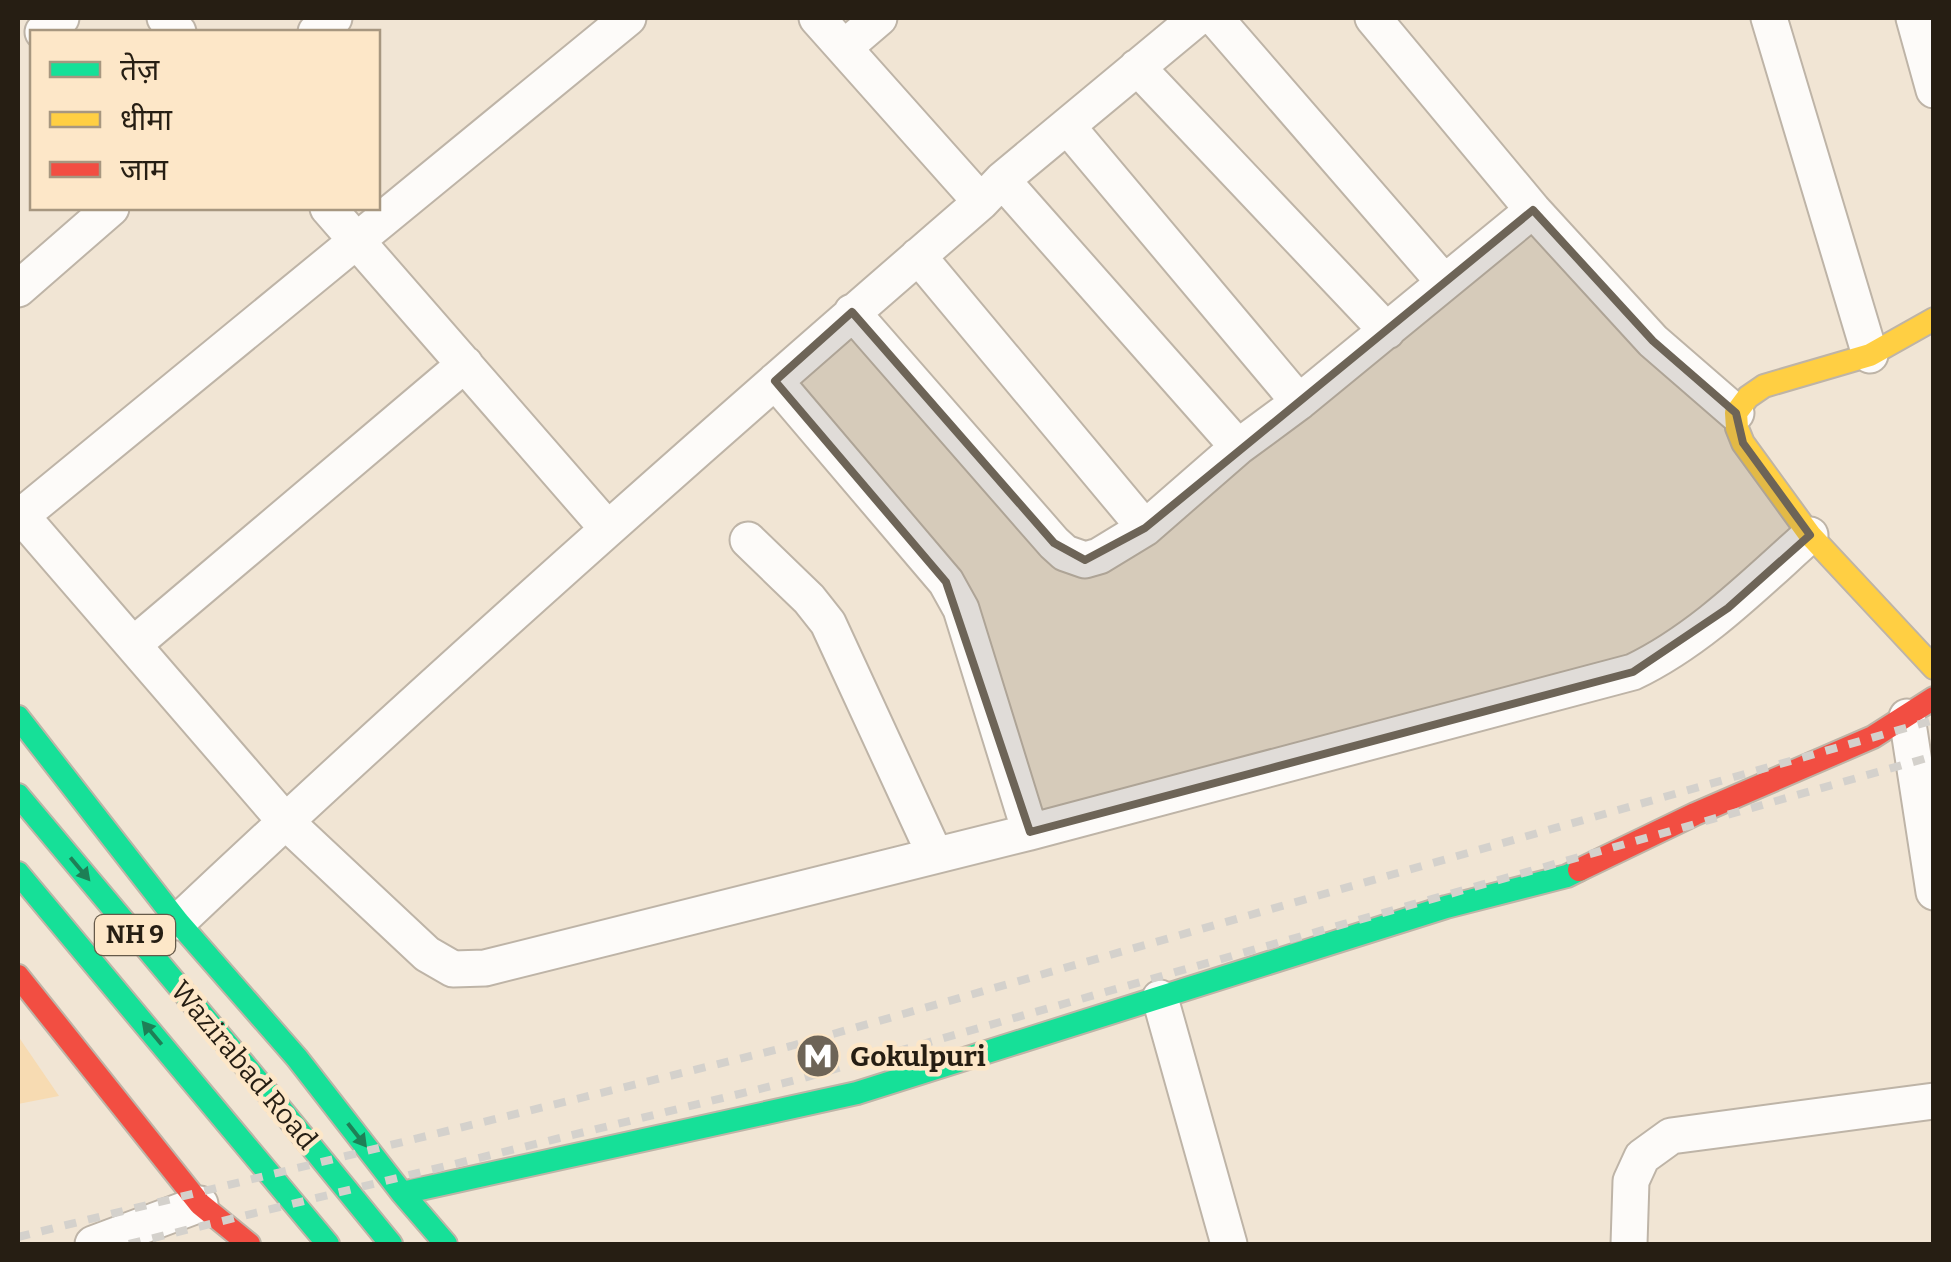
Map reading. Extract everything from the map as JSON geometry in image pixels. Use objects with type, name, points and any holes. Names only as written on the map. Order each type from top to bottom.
[{"type":"main road","points":[[1934,320],[1870,355],[1764,386],[1748,397],[1736,413],[1743,442],[1814,540],[1934,668]]},
{"type":"main road","points":[[402,1193],[857,1094],[1446,908],[1567,876],[1696,814],[1873,737],[1920,708]]},
{"type":"main road","points":[[18,717],[178,922],[298,1058],[446,1244]]},
{"type":"main road","name":"Wazirabad Road","points":[[18,795],[391,1244]]},
{"type":"main road","name":"Wazirabad Road","points":[[18,873],[328,1244]]},
{"type":"main road","points":[[18,976],[200,1204],[249,1244]]},
{"type":"street","points":[[628,18],[19,514],[285,821],[427,954],[453,968],[484,968],[1030,832],[1633,672],[1658,660],[1814,540]]},
{"type":"street","points":[[817,18],[992,191],[1238,447]]},
{"type":"street","points":[[844,48],[878,18]]},
{"type":"street","points":[[178,922],[607,528],[1067,126],[1197,18]]},
{"type":"street","points":[[1215,18],[1444,282]]},
{"type":"street","points":[[1372,18],[1533,210],[1652,340],[1736,413]]},
{"type":"street","points":[[1769,18],[1870,355]]},
{"type":"street","points":[[1914,18],[1934,90]]},
{"type":"street","points":[[1138,67],[1387,331]]},
{"type":"street","points":[[1067,126],[1299,402]]},
{"type":"street","points":[[18,289],[109,210]]},
{"type":"street","points":[[330,210],[607,528]]},
{"type":"street","points":[[852,312],[1054,544],[1085,560],[1099,556],[1145,528],[1238,447],[1299,402],[1533,210]]},
{"type":"street","points":[[918,256],[1145,528]]},
{"type":"street","points":[[133,645],[466,364]]},
{"type":"street","points":[[775,382],[954,596],[1030,832]]},
{"type":"street","points":[[748,540],[828,622],[935,855]]},
{"type":"street","points":[[1920,708],[1934,892]]},
{"type":"street","points":[[1160,998],[1230,1244]]},
{"type":"street","points":[[1629,1244],[1631,1180],[1642,1156],[1671,1136],[1934,1101]]},
{"type":"street","points":[[93,1244],[200,1204]]},
{"type":"highlighted area","points":[[1533,210],[1653,341],[1736,413],[1743,443],[1810,535],[1728,608],[1633,672],[1030,832],[946,582],[775,381],[852,312],[1054,543],[1085,560],[1145,528]]},
{"type":"shaded area","points":[[18,1036],[59,1096],[18,1104]]},
{"type":"railway","points":[[18,1237],[791,1046],[1934,720]]},
{"type":"railway","points":[[129,1244],[800,1079],[1934,756]]},
{"type":"traffic: fast","points":[[18,717],[178,922],[297,1058],[446,1244]]},
{"type":"traffic: fast","points":[[18,795],[391,1244]]},
{"type":"traffic: fast","points":[[402,1193],[857,1093],[1446,907],[1579,870]]},
{"type":"traffic: fast","points":[[18,873],[328,1244]]},
{"type":"traffic: slow","points":[[1934,319],[1870,355],[1764,386],[1748,397],[1736,413],[1743,443],[1810,535],[1934,668]]},
{"type":"traffic: jam","points":[[1579,870],[1695,814],[1873,737],[1934,698]]},
{"type":"traffic: jam","points":[[18,976],[200,1204],[249,1244]]},
{"type":"place","name":"Gokulpuri","points":[[818,1056]]}]
